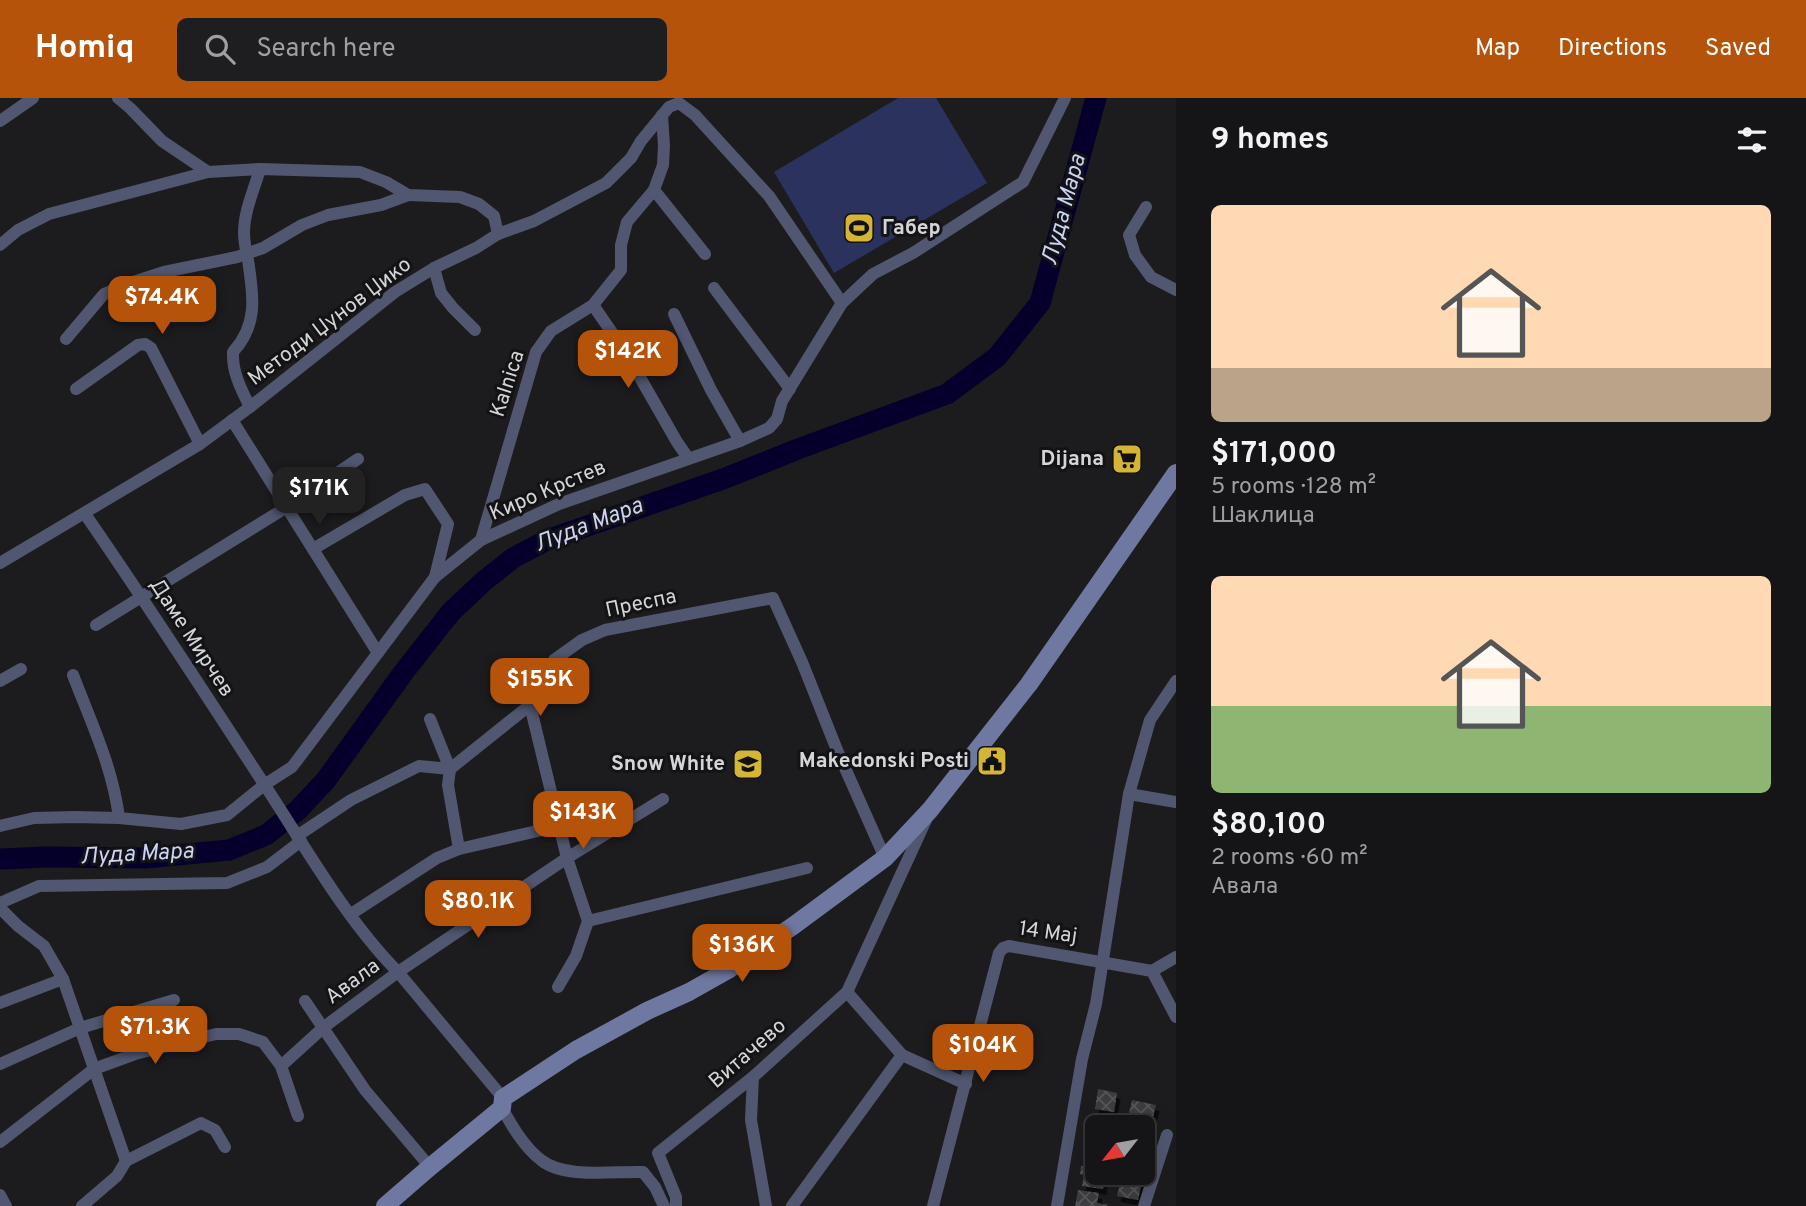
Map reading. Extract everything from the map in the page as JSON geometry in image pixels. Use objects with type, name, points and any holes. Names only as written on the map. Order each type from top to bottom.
[{"type":"main road","points":[[386,1206],[503,1103],[576,1050],[728,970],[885,858],[930,810],[1029,684],[1176,473]]},
{"type":"street","points":[[0,121],[33,98]]},
{"type":"street","points":[[118,98],[162,141],[208,172]]},
{"type":"street","name":"Киро Крстев","points":[[0,826],[34,818],[119,818],[181,824],[227,815],[264,785],[292,767],[435,577],[481,540],[559,503],[740,441],[769,428],[776,419],[782,401],[842,303],[873,274],[913,253],[1023,182],[1065,98]]},
{"type":"street","points":[[682,101],[769,196],[842,303]]},
{"type":"street","name":"Методи Џунов Џико","points":[[0,563],[200,444],[394,292],[498,234],[534,221],[606,183],[631,158],[640,141],[669,107],[682,101]]},
{"type":"street","name":"Kalnica","points":[[481,540],[536,352],[551,331],[593,305],[621,270],[621,245],[627,222],[653,190],[663,165],[662,115]]},
{"type":"street","points":[[250,407],[240,388],[233,364],[233,352],[243,341],[250,325],[253,294],[244,235],[245,215],[260,170]]},
{"type":"street","points":[[0,245],[18,230],[49,215],[208,172],[360,172],[386,182],[408,195]]},
{"type":"street","points":[[653,190],[705,254]]},
{"type":"street","points":[[66,339],[104,294],[130,282],[247,254],[263,248],[302,225],[328,215],[381,205],[408,195],[460,197],[479,204],[494,216],[498,234]]},
{"type":"street","points":[[1146,207],[1129,236],[1135,255],[1151,277],[1176,290]]},
{"type":"street","points":[[434,268],[441,293],[475,330]]},
{"type":"street","points":[[714,288],[790,389]]},
{"type":"street","points":[[593,305],[626,353],[688,458]]},
{"type":"street","points":[[674,314],[711,390],[740,441]]},
{"type":"street","points":[[76,389],[138,345],[145,344],[151,348],[200,444]]},
{"type":"street","points":[[232,420],[378,653]]},
{"type":"street","points":[[96,625],[287,507],[358,459]]},
{"type":"street","points":[[313,549],[405,495],[425,489],[448,524],[435,577]]},
{"type":"street","name":"Даме Мирчев","points":[[85,513],[351,914],[503,1103],[513,1128],[542,1162],[561,1169],[578,1173],[643,1172],[655,1187],[664,1206]]},
{"type":"street","name":"Преспа","points":[[450,769],[530,705],[554,660],[582,640],[605,630],[773,598],[885,858]]},
{"type":"street","points":[[0,681],[21,669]]},
{"type":"street","points":[[73,675],[116,793],[119,818]]},
{"type":"street","points":[[1056,1206],[1082,1059],[1096,1004],[1129,794],[1150,720],[1176,681]]},
{"type":"street","points":[[530,705],[567,858],[588,921],[576,956],[558,987]]},
{"type":"street","points":[[430,719],[450,769],[448,785],[458,849]]},
{"type":"street","points":[[127,1161],[62,979],[44,946],[18,926],[0,906],[39,886],[227,883],[267,867],[299,838],[351,800],[419,766],[450,769]]},
{"type":"street","points":[[1129,794],[1176,802]]},
{"type":"street","name":"Авала","points":[[281,1066],[324,1027],[398,972],[567,858],[663,799]]},
{"type":"street","name":"Витачево","points":[[676,1206],[676,1197],[658,1153],[752,1077],[847,992],[930,810]]},
{"type":"street","points":[[351,914],[438,858],[458,849],[559,826]]},
{"type":"street","points":[[588,921],[807,868]]},
{"type":"street","name":"14 Мај","points":[[933,1206],[999,953],[1009,946],[1103,961]]},
{"type":"street","points":[[1103,961],[1152,971],[1176,957]]},
{"type":"street","points":[[1152,971],[1176,1017]]},
{"type":"street","points":[[0,1003],[62,979]]},
{"type":"street","points":[[847,992],[902,1055],[966,1084]]},
{"type":"street","points":[[0,1064],[80,1028],[174,1000]]},
{"type":"street","points":[[305,1001],[365,1090],[430,1167]]},
{"type":"street","points":[[0,1142],[94,1069],[135,1054],[216,1034],[239,1034],[262,1042],[281,1066],[298,1116]]},
{"type":"street","points":[[792,1206],[902,1055]]},
{"type":"street","points":[[752,1077],[751,1121],[766,1206]]},
{"type":"street","points":[[82,1206],[117,1176],[127,1161],[201,1123],[215,1130],[225,1147]]},
{"type":"street","points":[[1144,1206],[1167,1135]]},
{"type":"street","points":[[0,1195],[6,1206]]},
{"type":"shaded area","name":"Габер","points":[[898,98],[936,98],[987,183],[834,273],[774,172]]},
{"type":"building","points":[[1098,1089],[1117,1093],[1114,1112],[1095,1109]]},
{"type":"building","points":[[1132,1100],[1156,1105],[1153,1115],[1129,1115]]},
{"type":"building","points":[[1081,1166],[1085,1166],[1085,1185],[1103,1185],[1103,1189],[1082,1186],[1084,1175],[1080,1174]]},
{"type":"building","points":[[1120,1185],[1141,1185],[1138,1200],[1117,1196]]},
{"type":"building","points":[[1078,1190],[1099,1193],[1097,1203],[1108,1205],[1075,1206]]},
{"type":"waterway","name":"Луда Мара","points":[[0,859],[146,858],[229,850],[266,835],[298,810],[326,780],[451,612],[513,558],[547,540],[723,479],[947,394],[997,357],[1040,303],[1096,98]]},
{"type":"place","name":"Габер","points":[[859,228]]},
{"type":"place","name":"Dijana","points":[[1127,459]]},
{"type":"place","name":"Makedonski Posti","points":[[992,761]]},
{"type":"place","name":"Snow White","points":[[748,764]]}]
